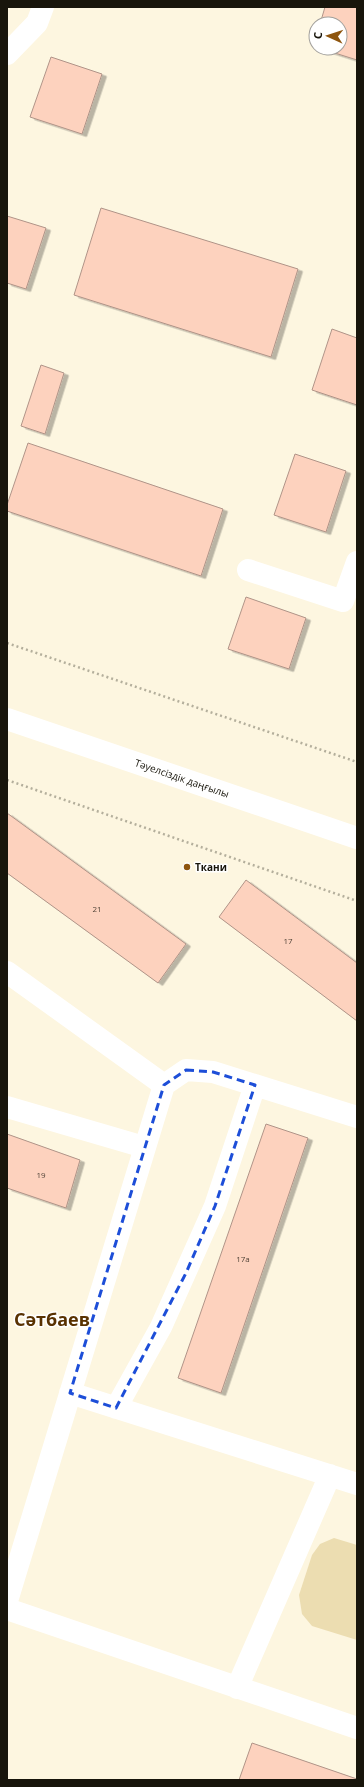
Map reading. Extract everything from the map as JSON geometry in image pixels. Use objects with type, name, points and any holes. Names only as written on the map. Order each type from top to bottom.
[{"type":"street","points":[[7,54],[38,23],[43,7]]},
{"type":"street","points":[[248,570],[350,603],[357,562]]},
{"type":"street","name":"Тәуелсіздік даңғылы","points":[[7,719],[357,838]]},
{"type":"street","points":[[7,972],[164,1085]]},
{"type":"street","points":[[7,1602],[164,1085],[186,1070],[213,1072],[357,1117]]},
{"type":"street","points":[[116,1408],[161,1327],[215,1206],[254,1085]]},
{"type":"street","points":[[7,1107],[144,1147]]},
{"type":"street","points":[[70,1393],[357,1484]]},
{"type":"street","points":[[237,1688],[330,1475]]},
{"type":"street","points":[[7,1609],[357,1728]]},
{"type":"path","points":[[7,643],[357,762]]},
{"type":"path","points":[[7,780],[357,901]]},
{"type":"highlighted area","points":[[186,1070],[213,1072],[255,1085],[215,1206],[186,1273],[116,1408],[70,1393],[164,1085]]},
{"type":"shaded area","points":[[334,1538],[357,1545],[357,1640],[312,1626],[302,1614],[299,1595],[312,1555],[320,1544]]},
{"type":"building","points":[[325,7],[357,7],[357,60],[344,56],[348,56],[348,16],[322,16]]},
{"type":"building","points":[[51,57],[102,74],[82,134],[30,117]]},
{"type":"building","points":[[101,208],[298,269],[271,357],[74,295]]},
{"type":"building","points":[[7,216],[46,228],[26,289],[7,283]]},
{"type":"building","points":[[332,329],[357,338],[357,405],[312,390]]},
{"type":"building","points":[[41,365],[64,373],[45,434],[21,426]]},
{"type":"building","points":[[28,443],[223,509],[201,576],[7,511],[7,505]]},
{"type":"building","points":[[295,454],[346,471],[326,532],[274,515]]},
{"type":"building","points":[[246,597],[306,618],[289,669],[228,649]]},
{"type":"building","points":[[7,813],[186,944],[158,983],[7,873]]},
{"type":"building","points":[[246,880],[357,963],[357,1021],[219,917]]},
{"type":"building","points":[[266,1124],[308,1138],[221,1393],[178,1378]]},
{"type":"building","points":[[7,1134],[80,1160],[66,1208],[7,1188]]},
{"type":"building","points":[[252,1743],[357,1779],[357,1780],[239,1780]]},
{"type":"place","name":"Ткани","points":[[187,867]]},
{"type":"district","name":"Сәтбаев","points":[[52,1319]]}]
